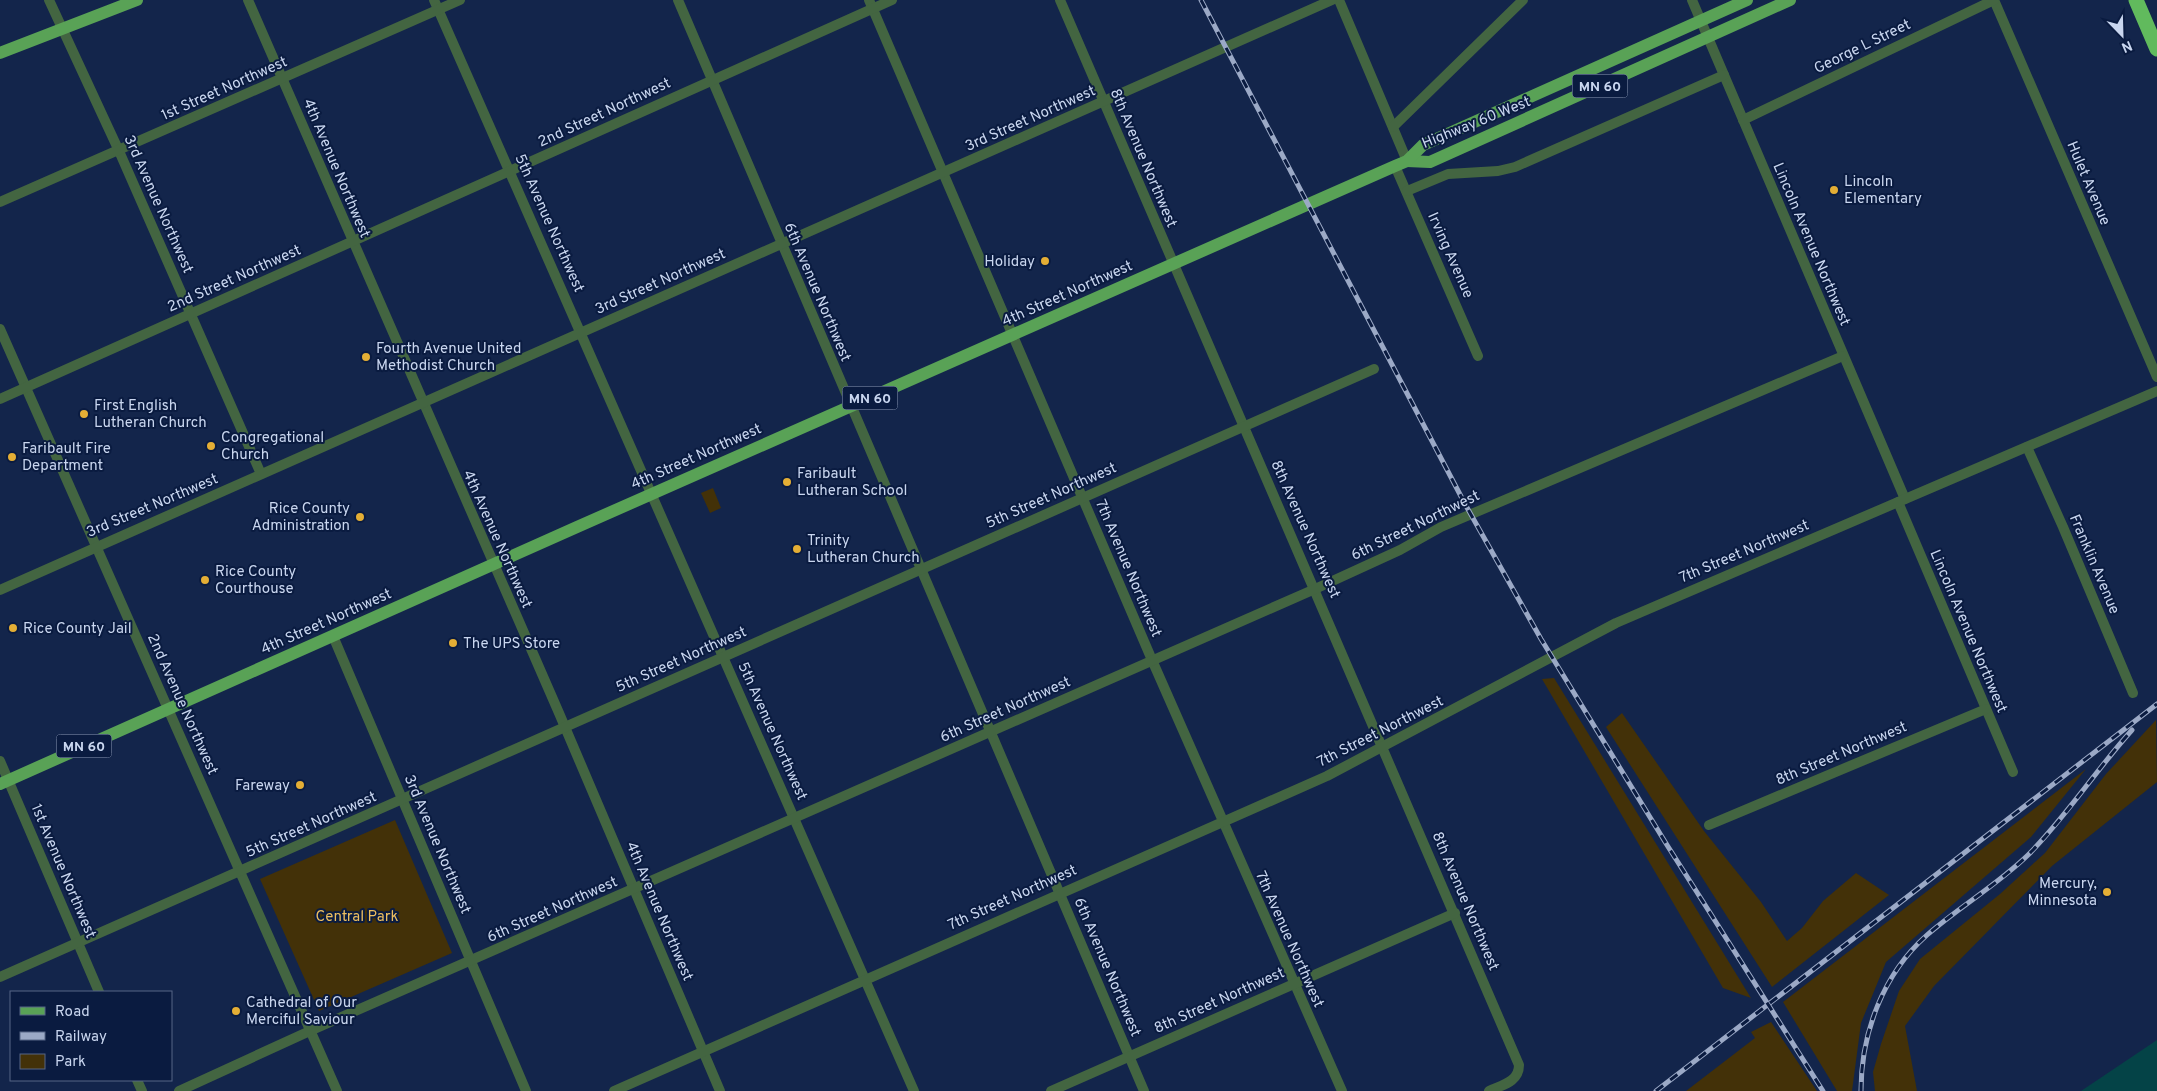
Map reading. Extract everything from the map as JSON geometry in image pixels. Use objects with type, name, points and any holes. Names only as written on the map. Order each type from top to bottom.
[{"type":"highway","points":[[2136,0],[2157,50]]},
{"type":"main road","points":[[0,53],[136,0]]},
{"type":"main road","name":"Highway 60 West","points":[[1401,164],[1423,145],[1747,0]]},
{"type":"main road","name":"Highway 60 West","points":[[1401,164],[1430,162],[1790,0]]},
{"type":"main road","name":"4th Street Northwest","points":[[4,782],[652,493],[1401,164]]},
{"type":"street","name":"3rd Avenue Northwest","points":[[49,0],[120,151],[261,474]]},
{"type":"street","name":"4th Avenue Northwest","points":[[248,0],[565,728],[720,1091]]},
{"type":"street","name":"1st Street Northwest","points":[[0,202],[120,151],[282,78],[437,5],[460,0]]},
{"type":"street","name":"6th Avenue Northwest","points":[[678,0],[710,80],[1144,1091]]},
{"type":"street","name":"2nd Street Northwest","points":[[0,399],[511,172],[870,4],[892,0]]},
{"type":"street","name":"8th Avenue Northwest","points":[[1060,0],[1519,1065],[1519,1071],[1514,1079],[1489,1091]]},
{"type":"street","name":"3rd Street Northwest","points":[[0,590],[95,546],[1332,0]]},
{"type":"street","name":"Irving Avenue","points":[[1339,0],[1393,127],[1407,191],[1478,356]]},
{"type":"street","name":"Lincoln Avenue Northwest","points":[[1694,0],[1700,21],[1843,356],[2013,772]]},
{"type":"street","name":"George L Street","points":[[1743,120],[1994,0]]},
{"type":"street","name":"Hulet Avenue","points":[[1994,0],[2157,377]]},
{"type":"street","points":[[1393,127],[1517,2]]},
{"type":"street","name":"7th Avenue Northwest","points":[[870,4],[1222,822],[1342,1091]]},
{"type":"street","name":"5th Avenue Northwest","points":[[437,5],[914,1091]]},
{"type":"street","points":[[1407,191],[1448,174],[1498,171],[1515,167],[1724,74]]},
{"type":"street","name":"2nd Avenue Northwest","points":[[0,329],[312,1030],[337,1091]]},
{"type":"street","name":"6th Street Northwest","points":[[179,1091],[312,1030],[1315,589],[1400,550],[1441,527],[1843,356]]},
{"type":"street","name":"5th Street Northwest","points":[[0,977],[1374,369]]},
{"type":"street","name":"7th Street Northwest","points":[[614,1091],[1060,892],[1327,776],[1384,748],[1616,623],[2157,391]]},
{"type":"street","name":"Franklin Avenue","points":[[2027,447],[2064,527],[2132,693]]},
{"type":"street","name":"3rd Avenue Northwest","points":[[333,636],[526,1091]]},
{"type":"street","name":"8th Street Northwest","points":[[1709,824],[1986,709]]},
{"type":"street","name":"1st Avenue Northwest","points":[[0,761],[4,782],[99,991]]},
{"type":"street","name":"8th Street Northwest","points":[[1051,1091],[1293,983],[1455,914]]},
{"type":"green space","points":[[713,488],[721,508],[710,513],[701,493]]},
{"type":"green space","points":[[1554,678],[1751,998],[1723,988],[1542,679]]},
{"type":"green space","points":[[1622,713],[1704,831],[1761,902],[1787,941],[1802,928],[1823,901],[1856,873],[1889,895],[1772,987],[1606,727]]},
{"type":"green space","points":[[2156,720],[2157,782],[2052,866],[1934,986],[1905,1026],[1917,1091],[1875,1091],[1873,1072],[1899,991],[1920,959],[2000,894],[2045,853],[2106,774]]},
{"type":"green space","points":[[2086,769],[2031,837],[1886,962],[1861,1023],[1852,1091],[1837,1091],[1783,1002]]},
{"type":"green space","name":"Central Park","points":[[395,820],[452,953],[319,1011],[260,879]]},
{"type":"green space","points":[[1771,1022],[1817,1091],[1686,1091],[1755,1038],[1751,1032]]},
{"type":"shaded area","points":[[2157,1040],[2157,1091],[2081,1091]]},
{"type":"railway","points":[[1201,0],[1465,504],[1541,639],[1667,845],[1823,1091]]},
{"type":"railway","points":[[1656,1091],[2157,704]]},
{"type":"railway","points":[[1861,1091],[1862,1069],[1870,1026],[1887,986],[1898,968],[1927,935],[2004,876],[2028,855],[2055,825],[2132,730]]},
{"type":"place","name":"Lincoln Elementary","points":[[1834,190]]},
{"type":"place","name":"Holiday","points":[[1045,261]]},
{"type":"place","name":"Fourth Avenue United Methodist Church","points":[[366,357]]},
{"type":"place","name":"First English Lutheran Church","points":[[84,414]]},
{"type":"place","name":"Congregational Church","points":[[211,446]]},
{"type":"place","name":"Faribault Fire Department","points":[[12,457]]},
{"type":"place","name":"Faribault Lutheran School","points":[[787,482]]},
{"type":"place","name":"Rice County Administration","points":[[360,517]]},
{"type":"place","name":"Trinity Lutheran Church","points":[[797,549]]},
{"type":"place","name":"Rice County Courthouse","points":[[205,580]]},
{"type":"place","name":"Rice County Jail","points":[[13,628]]},
{"type":"place","name":"The UPS Store","points":[[453,643]]},
{"type":"place","name":"Fareway","points":[[300,785]]},
{"type":"place","name":"Mercury, Minnesota","points":[[2107,892]]},
{"type":"place","name":"Cathedral of Our Merciful Saviour","points":[[236,1011]]}]
